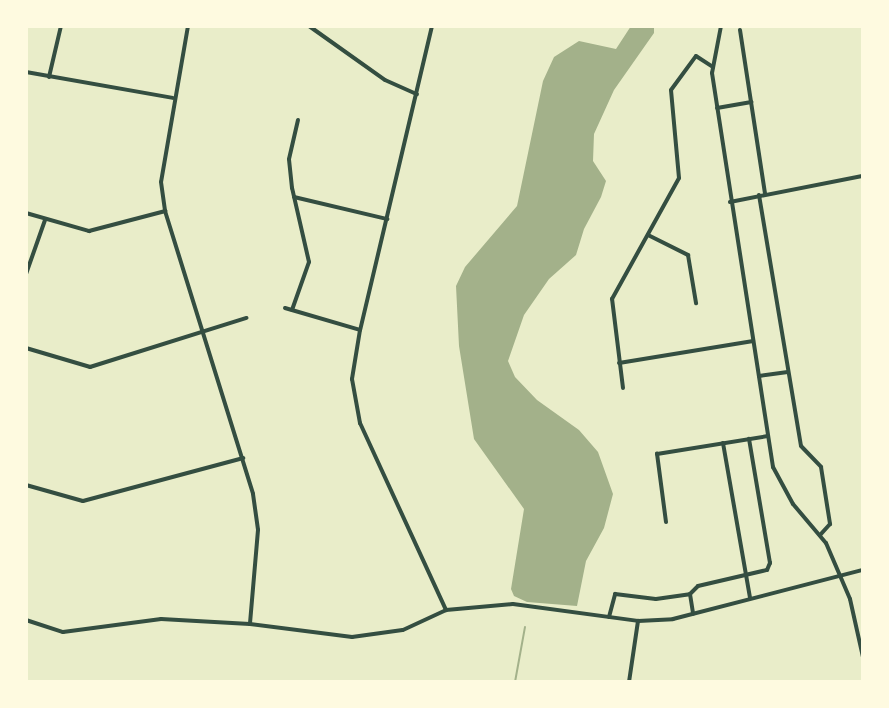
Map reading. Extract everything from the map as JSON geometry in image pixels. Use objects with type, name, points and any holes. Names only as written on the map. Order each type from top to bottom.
[{"type":"street","points":[[49,77],[61,26]]},
{"type":"street","points":[[188,26],[161,182],[165,211],[244,457],[258,530],[250,624]]},
{"type":"street","points":[[309,26],[385,80],[417,94]]},
{"type":"street","points":[[432,26],[360,330],[352,379],[360,423],[446,610]]},
{"type":"street","points":[[721,26],[713,67],[717,108],[773,467],[793,504],[820,535],[841,575],[863,657]]},
{"type":"street","points":[[740,30],[801,446],[821,467],[830,524],[820,535]]},
{"type":"street","points":[[623,388],[610,306],[681,170],[671,90],[696,56],[713,67]]},
{"type":"street","points":[[26,72],[174,99]]},
{"type":"street","points":[[717,108],[751,102]]},
{"type":"street","points":[[292,310],[309,262],[289,159],[298,120]]},
{"type":"street","points":[[730,202],[863,176]]},
{"type":"street","points":[[294,197],[387,219]]},
{"type":"street","points":[[26,213],[89,231],[165,211]]},
{"type":"street","points":[[26,274],[45,220]]},
{"type":"street","points":[[648,235],[688,255],[696,303]]},
{"type":"street","points":[[285,308],[360,330]]},
{"type":"street","points":[[26,348],[90,367],[144,353],[246,318]]},
{"type":"street","points":[[619,363],[753,341]]},
{"type":"street","points":[[759,376],[788,372]]},
{"type":"street","points":[[666,522],[657,454],[768,436]]},
{"type":"street","points":[[609,617],[615,594],[656,599],[690,594],[698,586],[767,570],[770,563],[749,439]]},
{"type":"street","points":[[723,443],[750,599]]},
{"type":"street","points":[[26,485],[83,501],[244,457]]},
{"type":"street","points":[[26,620],[63,632],[161,619],[250,624],[352,637],[403,630],[446,610],[513,604],[638,621],[693,614],[863,570]]},
{"type":"street","points":[[690,594],[693,614]]},
{"type":"street","points":[[629,682],[638,621]]},
{"type":"shaded area","points":[[631,26],[654,26],[654,33],[614,90],[594,134],[593,161],[606,181],[601,197],[584,229],[576,255],[549,279],[524,315],[508,361],[515,377],[537,400],[579,430],[598,452],[613,494],[604,528],[586,561],[577,606],[527,602],[514,596],[511,589],[524,509],[474,439],[459,346],[456,286],[465,267],[517,206],[543,81],[554,57],[579,41],[616,49]]},
{"type":"waterway","points":[[515,682],[525,627]]}]
